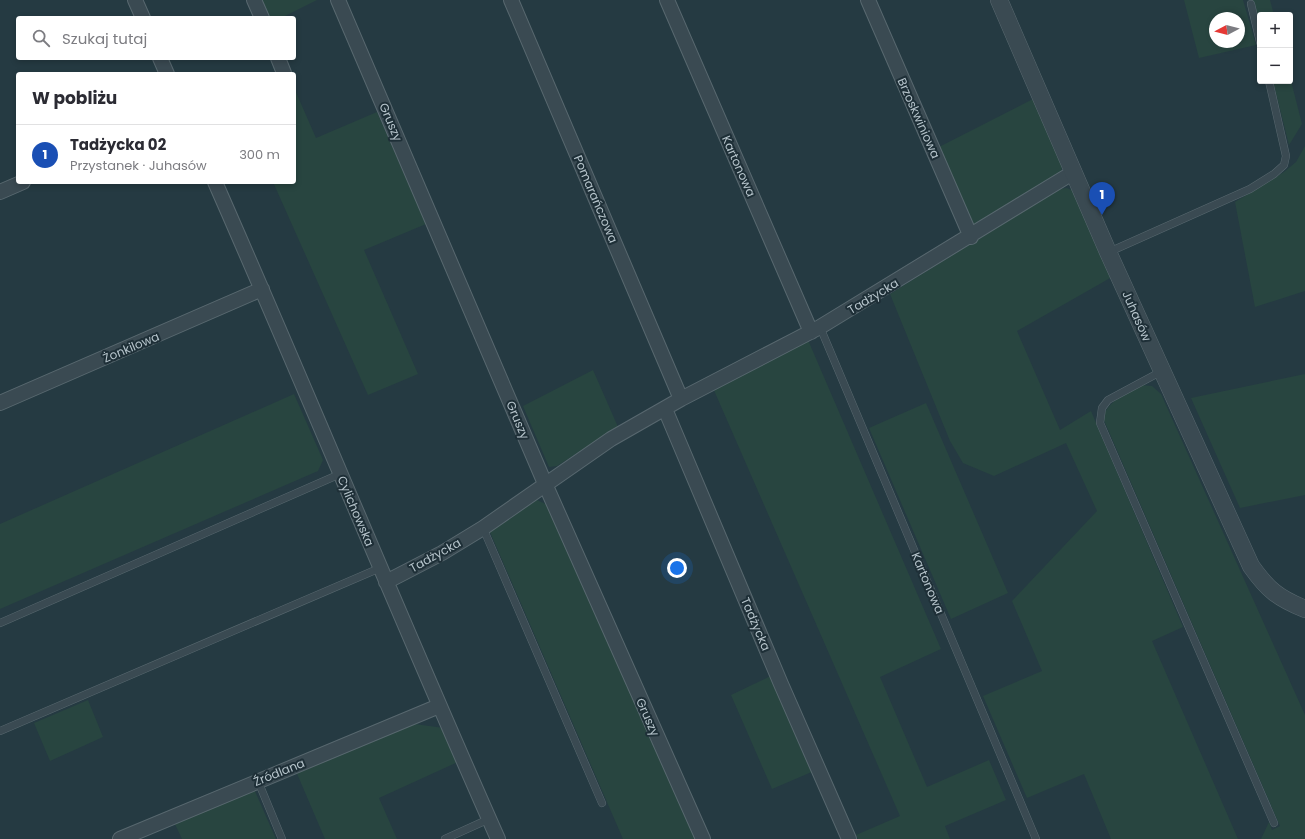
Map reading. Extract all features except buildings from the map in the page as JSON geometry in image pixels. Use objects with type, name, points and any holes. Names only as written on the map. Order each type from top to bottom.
[{"type":"street","points":[[135,0],[142,16]]},
{"type":"street","points":[[254,0],[261,16]]},
{"type":"street","name":"Gruszy","points":[[338,0],[546,486],[702,839]]},
{"type":"street","name":"Pomarańczowa","points":[[512,0],[681,399]]},
{"type":"street","name":"Kartonowa","points":[[667,0],[815,330]]},
{"type":"street","name":"Brzoskwiniowa","points":[[868,0],[971,237]]},
{"type":"street","name":"Juhasów","points":[[999,0],[1108,252],[1251,566],[1265,585],[1284,600],[1305,609]]},
{"type":"street","points":[[161,60],[166,72]]},
{"type":"street","points":[[279,60],[284,72]]},
{"type":"street","name":"Tadżycka","points":[[386,582],[483,528],[546,486],[611,439],[681,399],[815,330],[971,237],[1074,172]]},
{"type":"street","points":[[0,192],[18,184]]},
{"type":"street","name":"Cylichowska","points":[[216,184],[439,706],[498,839]]},
{"type":"street","name":"Żonkilowa","points":[[0,403],[262,289]]},
{"type":"street","name":"Tadżycka","points":[[665,409],[781,684],[849,839]]},
{"type":"street","name":"Źródlana","points":[[120,839],[439,706]]},
{"type":"lane","points":[[1251,4],[1257,29]]},
{"type":"lane","points":[[1108,252],[1238,195],[1274,174],[1284,165],[1286,156],[1270,84]]},
{"type":"lane","name":"Kartonowa","points":[[815,330],[1036,839]]},
{"type":"lane","points":[[1162,371],[1108,400],[1102,408],[1100,423],[1274,823]]},
{"type":"lane","points":[[0,623],[340,474]]},
{"type":"lane","points":[[483,528],[602,803]]},
{"type":"lane","points":[[0,731],[380,568]]},
{"type":"lane","points":[[258,781],[282,839]]},
{"type":"lane","points":[[445,839],[489,819]]},
{"type":"green space","points":[[259,0],[317,0],[285,16],[266,16]]},
{"type":"green space","points":[[1184,0],[1243,0],[1256,45],[1245,48],[1245,12],[1209,12],[1209,48],[1243,48],[1199,58]]},
{"type":"green space","points":[[1253,0],[1270,0],[1273,12],[1257,12],[1257,16]]},
{"type":"green space","points":[[1274,84],[1292,84],[1302,124],[1289,145]]},
{"type":"green space","points":[[296,92],[316,138],[377,112],[426,224],[364,250],[418,374],[368,395],[274,184],[296,184]]},
{"type":"green space","points":[[1035,98],[1062,166],[1061,173],[972,227],[939,147]]},
{"type":"green space","points":[[1305,146],[1305,291],[1255,307],[1235,202],[1284,172],[1296,162]]},
{"type":"green space","points":[[1067,188],[1074,191],[1112,277],[1017,331],[1060,430],[1091,411],[1183,627],[1152,641],[1238,839],[1111,839],[1084,774],[1027,798],[983,696],[1042,671],[1012,601],[1097,511],[1066,443],[994,476],[963,463],[950,441],[890,294],[1059,189]]},
{"type":"green space","points":[[808,340],[941,649],[880,677],[927,787],[989,760],[1006,800],[945,826],[950,839],[858,839],[856,835],[900,816],[713,388]]},
{"type":"green space","points":[[593,370],[618,427],[557,466],[549,467],[523,406]]},
{"type":"green space","points":[[1305,374],[1305,495],[1240,508],[1191,398]]},
{"type":"green space","points":[[1141,385],[1152,386],[1161,394],[1305,715],[1305,839],[1261,839],[1269,822],[1272,830],[1280,826],[1103,418],[1105,412],[1113,402]]},
{"type":"green space","points":[[294,394],[323,460],[318,471],[0,609],[0,524]]},
{"type":"green space","points":[[926,403],[1008,593],[951,619],[869,428]]},
{"type":"green space","points":[[537,500],[550,506],[695,839],[623,839],[490,532]]},
{"type":"green space","points":[[773,675],[814,771],[772,789],[731,695]]},
{"type":"green space","points":[[88,700],[103,737],[50,761],[34,723]]},
{"type":"green space","points":[[407,723],[444,728],[460,761],[379,798],[397,839],[325,839],[295,769]]},
{"type":"green space","points":[[254,789],[276,839],[182,839],[174,822]]},
{"type":"place","name":"Tadżycka 02","points":[[1102,215]]}]
